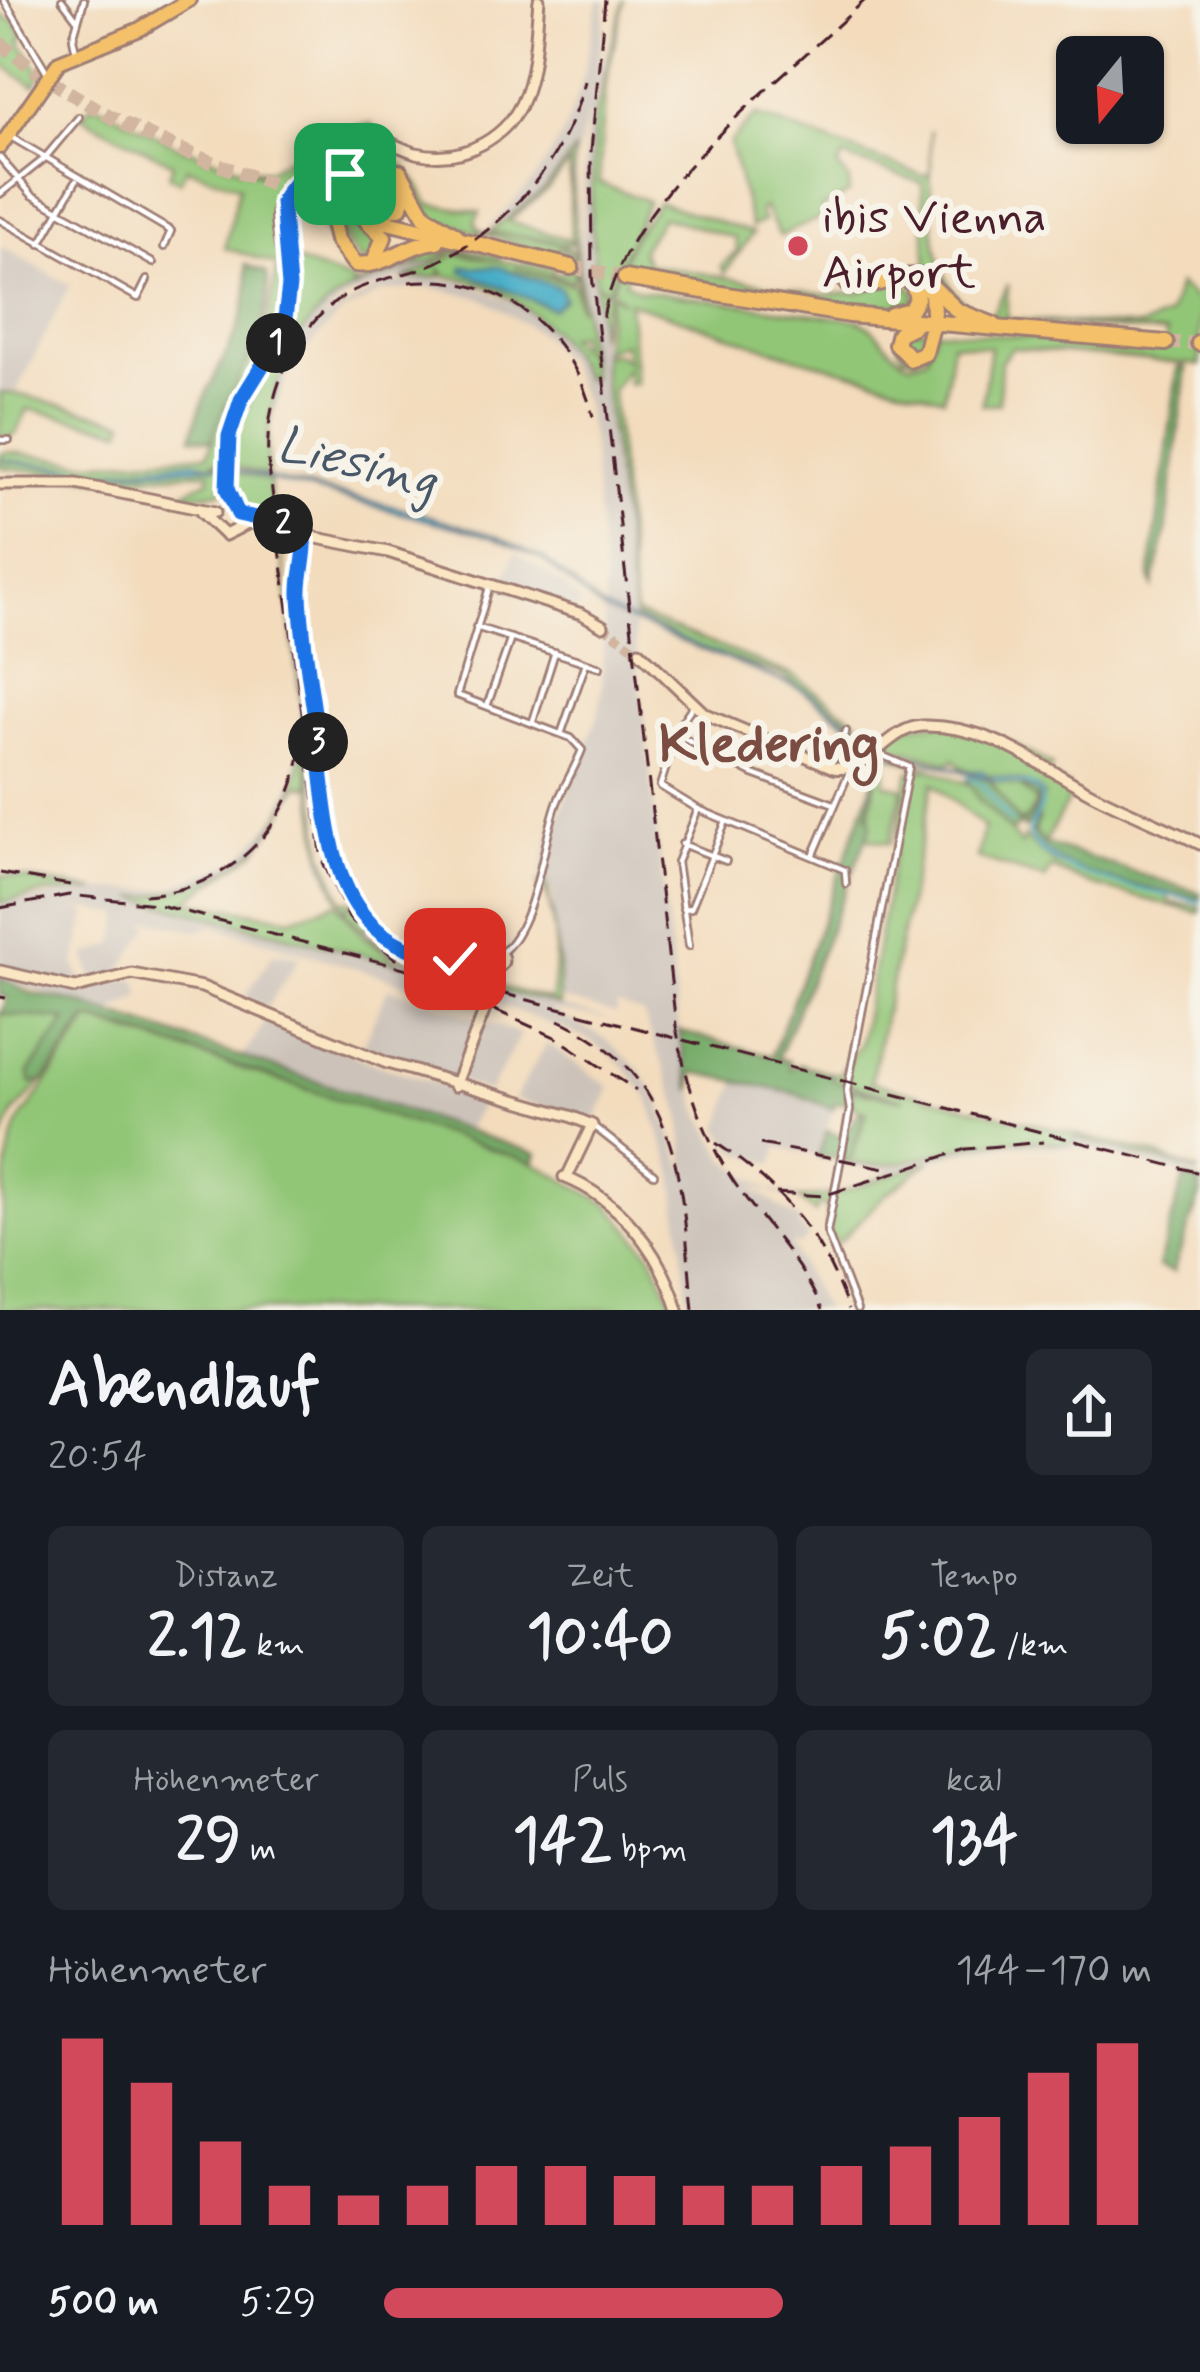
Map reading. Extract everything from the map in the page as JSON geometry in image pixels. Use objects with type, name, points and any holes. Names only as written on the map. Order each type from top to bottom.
[{"type":"highway","points":[[337,188],[400,172],[425,216],[459,238]]},
{"type":"highway","points":[[337,188],[459,238],[571,264]]},
{"type":"highway","points":[[337,188],[337,240],[355,264],[370,265],[421,242],[459,238]]},
{"type":"highway","points":[[849,315],[875,326],[910,361],[927,355],[932,330],[921,357],[905,357],[897,349],[898,333],[907,327],[1166,340],[891,315],[626,275],[849,315],[969,329]]},
{"type":"highway","points":[[891,315],[910,310],[917,298],[913,284],[903,276]]},
{"type":"highway","points":[[903,276],[931,287],[934,314]]},
{"type":"highway","points":[[845,286],[903,276],[928,280],[962,314],[994,325]]},
{"type":"main road","points":[[6,142],[48,74],[76,52],[134,33],[169,5],[189,0]]},
{"type":"street","points":[[4,0],[48,74]]},
{"type":"street","points":[[62,0],[78,21]]},
{"type":"street","points":[[76,52],[84,0]]},
{"type":"street","points":[[226,508],[227,461],[236,412],[285,318],[289,286],[280,229],[287,191],[301,182],[337,188],[337,151],[346,141],[369,136],[440,156],[469,151],[494,137],[512,119],[527,90],[539,0]]},
{"type":"street","points":[[0,194],[44,159],[79,117]]},
{"type":"street","points":[[6,142],[171,231],[164,247]]},
{"type":"street","points":[[0,158],[16,181],[59,212],[153,263]]},
{"type":"street","points":[[40,244],[77,179]]},
{"type":"street","points":[[0,220],[138,298],[147,280]]},
{"type":"street","points":[[0,440],[9,440]]},
{"type":"street","points":[[0,484],[76,484],[226,508],[261,518],[309,541],[329,540],[388,552],[573,611],[603,626]]},
{"type":"street","points":[[309,541],[301,610],[339,877],[361,913],[396,942],[434,957],[492,964]]},
{"type":"street","points":[[454,1086],[494,986],[492,964],[513,940],[539,876],[555,810],[581,752],[571,738],[455,691],[489,587]]},
{"type":"street","points":[[476,627],[600,667]]},
{"type":"street","points":[[488,706],[511,638]]},
{"type":"street","points":[[639,651],[693,705],[840,771]]},
{"type":"street","points":[[532,723],[555,652]]},
{"type":"street","points":[[561,734],[586,663]]},
{"type":"street","points":[[693,705],[677,734],[660,786],[698,809],[844,870],[846,884]]},
{"type":"street","points":[[840,771],[904,730],[922,726],[997,741],[1200,844]]},
{"type":"street","points":[[812,857],[834,804],[846,731]]},
{"type":"street","points":[[677,734],[753,774],[834,804]]},
{"type":"street","points":[[857,1310],[827,1232],[850,1110],[847,1090],[860,1044],[909,767],[878,749]]},
{"type":"street","points":[[689,946],[677,862],[698,809]]},
{"type":"street","points":[[683,909],[691,908],[726,821]]},
{"type":"street","points":[[682,844],[726,861]]},
{"type":"street","points":[[0,970],[75,988],[132,974],[155,976],[231,996],[373,1058],[592,1125],[654,1174]]},
{"type":"street","points":[[592,1125],[570,1176],[604,1198],[638,1232],[678,1310]]},
{"type":"shaded area","points":[[598,0],[606,0],[598,81],[623,0],[617,40],[595,98],[592,261],[681,1043],[699,1110],[726,1160],[769,1190],[799,1196],[828,1193],[789,1198],[750,1186],[800,1221],[798,1225],[809,1236],[800,1245],[791,1244],[824,1310],[689,1310],[674,1174],[647,1096],[623,1065],[590,1040],[491,1001],[497,989],[613,1020],[548,1009],[605,1038],[640,1070],[658,1098],[686,1173],[681,1112],[643,1014],[617,1005],[616,1014],[561,999],[552,891],[539,882],[554,817],[559,817],[598,715],[602,690],[605,604],[591,438],[584,401],[566,362],[542,335],[482,298],[427,287],[382,292],[339,315],[295,361],[271,418],[269,475],[271,402],[290,354],[314,317],[352,289],[451,253],[424,271],[348,297],[317,323],[384,285],[429,278],[463,281],[528,309],[557,336],[584,379],[590,377],[572,154],[538,195],[487,229],[534,180],[563,134],[581,87]],"holes":[[[589,111],[582,257],[575,164]]]},
{"type":"shaded area","points":[[0,246],[70,285],[14,397],[0,393]]},
{"type":"shaded area","points":[[278,526],[320,845],[343,906],[322,865],[305,746],[289,802],[253,852],[194,889],[139,898],[399,964],[363,936],[346,910],[399,959],[490,988],[482,1006],[214,926],[199,930],[144,919],[150,926],[121,970],[124,980],[137,979],[141,996],[110,1014],[0,978],[0,904],[87,891],[0,872],[107,890],[167,889],[238,860],[277,816],[295,776],[301,723]],"holes":[[[69,909],[122,915],[115,944],[85,955],[93,979],[82,981],[75,964],[87,912]]]},
{"type":"shaded area","points":[[515,553],[562,584],[581,602],[578,611],[501,589]]},
{"type":"shaded area","points":[[272,955],[300,957],[267,1007],[245,997]]},
{"type":"shaded area","points":[[388,988],[521,1034],[489,1092],[361,1049]]},
{"type":"shaded area","points":[[269,1016],[367,1061],[484,1099],[467,1129],[242,1058]]},
{"type":"shaded area","points":[[547,1043],[611,1088],[595,1122],[514,1099]]},
{"type":"shaded area","points":[[736,1082],[798,1094],[833,1109],[818,1157],[779,1147],[773,1164],[736,1151],[720,1129]]},
{"type":"shaded area","points":[[1076,1138],[1191,1168],[1200,1172],[1200,1179],[1091,1150],[1013,1144],[957,1153],[839,1190],[888,1172],[848,1166],[851,1162],[886,1167],[971,1145],[1037,1140],[1069,1144]]},
{"type":"green space","points":[[624,0],[606,81],[599,183],[648,201],[608,289],[597,284],[608,292],[599,337],[591,213],[594,120]]},
{"type":"green space","points":[[0,15],[14,21],[24,36],[20,41],[41,74],[34,86],[0,63]]},
{"type":"green space","points":[[94,103],[178,146],[263,175],[246,168],[266,171],[336,130],[371,124],[379,135],[358,134],[276,201],[283,264],[277,265],[225,248],[239,186],[187,168],[180,181],[169,176],[173,164],[81,116]]},
{"type":"green space","points":[[756,115],[924,176],[930,174],[942,267],[953,290],[969,306],[992,315],[1008,284],[1006,319],[1141,327],[1169,315],[1178,285],[1200,303],[1200,365],[1012,348],[1001,361],[999,403],[982,405],[990,347],[952,343],[944,398],[789,355],[629,302],[636,383],[628,384],[627,368],[612,390],[635,614],[795,676],[876,734],[914,725],[950,725],[986,733],[1037,757],[1052,766],[1046,775],[1069,787],[1069,798],[1045,843],[1034,832],[1044,794],[1034,787],[970,770],[954,759],[949,763],[886,744],[783,675],[705,650],[635,618],[603,375],[603,354],[618,354],[627,361],[623,343],[603,351],[610,293],[624,302],[611,289],[632,239],[658,202],[753,233],[725,273],[721,266],[737,252],[735,238],[662,217],[641,251],[648,264],[825,295],[860,292],[901,279],[916,292],[913,305],[867,308],[784,297],[642,272],[643,266],[628,268],[625,282],[639,290],[857,320],[911,363],[927,357],[935,331],[930,330],[926,351],[914,358],[903,355],[898,345],[910,328],[1150,346],[1151,350],[1166,347],[1166,333],[976,319],[914,275],[896,274],[854,286],[849,279],[854,273],[927,266],[922,183],[844,157],[838,167],[849,180],[849,193],[821,208],[824,216],[780,236],[764,207],[759,212],[764,221],[751,227],[730,143]]},
{"type":"green space","points":[[348,145],[396,162],[411,175],[429,204],[480,212],[475,222],[480,231],[514,235],[490,231],[545,189],[574,151],[572,193],[587,353],[580,348],[578,334],[568,337],[588,356],[591,377],[584,379],[560,340],[508,297],[446,276],[439,268],[442,276],[403,279],[457,254],[499,261],[442,247],[428,253],[453,252],[357,287],[312,321],[296,342],[276,393],[268,476],[231,465],[242,421],[278,349],[291,310],[286,221],[290,192],[313,183],[320,190],[354,267],[432,243],[553,268],[552,274],[569,271],[572,257],[558,248],[556,254],[432,220],[406,177],[352,175],[338,157],[347,166],[356,162],[357,152],[342,149]],"holes":[[[569,163],[571,241],[509,221],[548,189]],[[289,204],[318,213],[337,259],[367,279],[426,254],[413,266],[352,287],[354,282],[293,260]],[[574,241],[579,309],[574,285],[515,268],[573,281],[575,255],[556,243]]]},
{"type":"green space","points":[[383,176],[402,183],[397,206],[342,201],[339,214],[381,234],[374,258],[359,260],[339,227],[337,194],[358,185],[342,192],[345,199]]},
{"type":"green space","points":[[246,265],[267,273],[264,317],[212,441],[192,437],[244,310]]},
{"type":"green space","points":[[277,270],[285,270],[276,321],[235,412],[222,463],[212,461],[223,468],[222,492],[176,496],[209,480],[210,472],[101,479],[0,467],[0,454],[10,452],[89,463],[208,454],[232,382],[264,339]]},
{"type":"green space","points":[[1178,367],[1186,368],[1166,533],[1153,586],[1150,576]]},
{"type":"green space","points":[[0,393],[125,421],[122,430],[28,409],[15,435],[0,438]]},
{"type":"green space","points":[[231,470],[269,481],[274,518],[242,512],[234,504]]},
{"type":"green space","points":[[279,529],[323,852],[342,900],[369,902],[355,905],[374,912],[365,931],[407,960],[365,932],[345,909],[354,905],[344,907],[324,861]]},
{"type":"green space","points":[[303,738],[310,787],[299,785],[288,802]]},
{"type":"green space","points":[[881,749],[973,786],[1021,845],[1024,837],[1054,863],[1168,896],[1170,903],[1200,906],[1200,913],[1094,886],[1051,868],[1045,879],[977,858],[984,827],[933,783],[871,1082],[1153,1154],[1200,1172],[1076,1138],[1070,1144],[980,1143],[889,1164],[839,1161],[851,1158],[867,1112],[852,1106],[852,1090],[904,1099],[832,1080],[830,1073],[839,1074],[860,1044],[909,771],[929,769],[878,752]]},
{"type":"green space","points":[[880,757],[887,760],[885,784],[903,788],[890,843],[866,838],[877,774],[864,812]]},
{"type":"green space","points":[[878,769],[868,814],[872,824],[778,1058],[789,1061],[790,1069],[800,1064],[830,1073],[832,1080],[904,1100],[853,1090],[851,1103],[835,1103],[833,1109],[797,1094],[694,1072],[692,1091],[679,1031],[772,1056]]},
{"type":"green space","points":[[972,775],[990,780],[1020,824],[1036,810],[1036,801],[1020,786],[1037,791],[1039,809],[1025,829],[1021,824],[1012,832],[979,800],[967,780]]},
{"type":"green space","points":[[990,780],[1037,790],[1041,800],[1039,809],[1040,798],[1023,788],[1037,801],[1026,821],[1014,821]]},
{"type":"green space","points":[[1040,818],[1034,832],[1044,843],[1200,893],[1200,899],[1110,880],[1066,864],[1031,837],[1031,826]]},
{"type":"green space","points":[[265,838],[256,852],[186,901],[291,918],[337,903],[363,936],[400,964],[135,898],[200,882],[228,869]]},
{"type":"green space","points":[[0,875],[96,891],[46,893],[0,903]]},
{"type":"green space","points":[[555,934],[559,1005],[471,984],[412,962],[551,1000]]},
{"type":"green space","points":[[0,978],[31,993],[75,1002],[537,1154],[534,1163],[97,1020],[87,1020],[44,1081],[31,1084],[29,1073],[67,1020],[2,1014],[7,997],[0,995]]},
{"type":"green space","points":[[0,1012],[68,1019],[29,1073],[41,1083],[14,1113],[0,1146]]},
{"type":"green space","points":[[90,1020],[531,1161],[609,1205],[651,1254],[676,1310],[0,1310],[3,1202],[11,1146],[18,1125]]},
{"type":"green space","points":[[859,1112],[865,1113],[851,1159],[818,1157],[827,1131],[842,1137]]},
{"type":"green space","points":[[931,1161],[884,1196],[838,1243],[828,1233],[826,1206],[819,1204],[815,1213],[798,1199],[840,1193]]},
{"type":"green space","points":[[1184,1178],[1200,1183],[1200,1195],[1173,1272],[1158,1267]]},
{"type":"water","points":[[463,267],[500,267],[560,288],[564,299],[553,309],[462,271]]},
{"type":"water","points":[[0,460],[104,471],[194,461],[216,466],[92,473]]},
{"type":"water","points":[[226,468],[417,512],[498,537],[545,560],[602,608],[806,690],[886,749],[965,771],[982,771],[993,780],[882,749],[801,689],[602,610],[542,559],[493,537]]},
{"type":"waterway","points":[[967,777],[981,784],[1011,822]]},
{"type":"waterway","name":"Liesing","points":[[994,778],[1031,785],[1041,793],[1041,807],[1028,833],[1058,862],[1105,881],[1200,902]]},
{"type":"tunnel","points":[[0,43],[78,98],[160,141],[336,203]]},
{"type":"tunnel","points":[[571,267],[625,278]]},
{"type":"tunnel","points":[[1166,343],[1199,343]]},
{"type":"tunnel","points":[[603,626],[639,651]]},
{"type":"railway","points":[[605,0],[591,151],[592,275],[676,1026],[691,1089],[714,1148],[736,1185],[794,1260],[822,1310]]},
{"type":"railway","points":[[603,318],[617,272],[641,228],[673,185],[749,105],[865,0]]},
{"type":"railway","points":[[397,960],[349,918],[322,860],[268,461],[272,410],[278,385],[301,339],[335,302],[357,289],[445,258],[514,206],[565,136],[585,81]]},
{"type":"railway","points":[[409,282],[473,287],[527,313],[568,358],[593,417]]},
{"type":"railway","points":[[144,895],[201,882],[248,853],[282,810],[300,755]]},
{"type":"railway","points":[[0,873],[70,885]]},
{"type":"railway","points":[[0,908],[69,895],[155,904],[1200,1173]]},
{"type":"railway","points":[[0,997],[6,998]]},
{"type":"railway","points":[[468,998],[557,1038],[636,1090]]},
{"type":"railway","points":[[559,1020],[601,1044],[632,1073],[654,1105],[679,1180],[693,1310]]},
{"type":"railway","points":[[776,1193],[823,1196],[966,1149],[1043,1142]]},
{"type":"railway","points":[[716,1143],[760,1176],[797,1214],[826,1259],[848,1310]]},
{"type":"railway","points":[[760,1144],[890,1169]]},
{"type":"place","name":"ibis Vienna Airport","points":[[798,246]]},
{"type":"district","name":"Kledering","points":[[769,746]]},
{"type":"route","points":[[345,174],[344,184],[334,191],[323,190],[316,181],[301,182],[287,191],[282,202],[280,229],[289,286],[285,318],[236,412],[229,436],[227,489],[231,508],[238,514],[292,526],[305,540],[301,610],[331,843],[343,885],[361,913],[388,938],[424,954],[455,959]]}]
